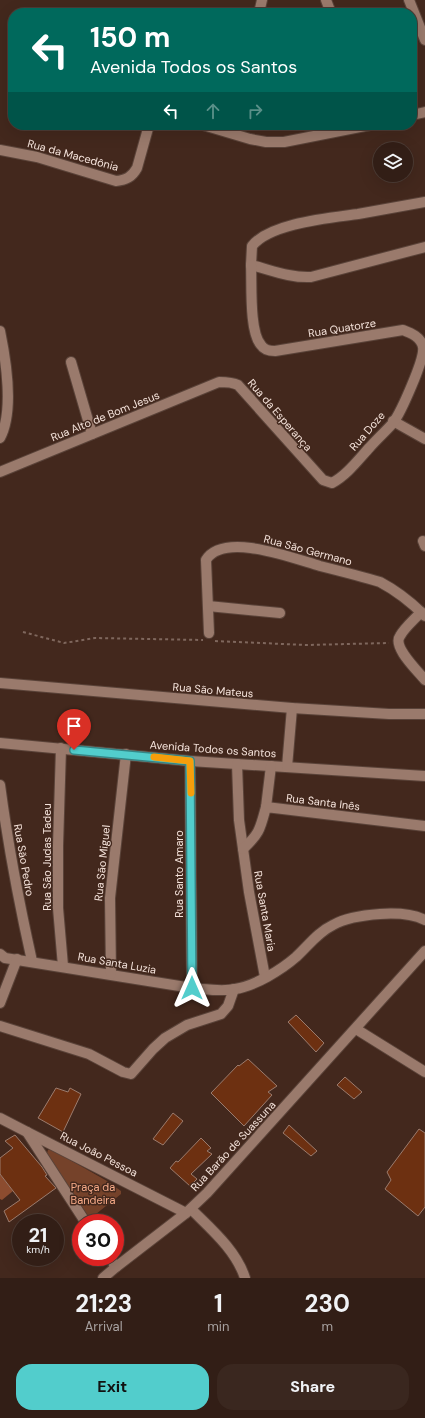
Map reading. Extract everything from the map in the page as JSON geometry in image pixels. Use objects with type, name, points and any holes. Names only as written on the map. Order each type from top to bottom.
[{"type":"street","points":[[417,20],[425,40]]},
{"type":"street","name":"Rua da Macedônia","points":[[0,150],[37,157],[116,181],[129,178],[134,174],[148,130]]},
{"type":"street","points":[[229,130],[250,139],[266,142],[284,142],[345,130]]},
{"type":"street","points":[[425,202],[299,223],[271,232],[260,238],[252,246],[251,265],[289,275],[300,277],[311,276],[425,247]]},
{"type":"street","name":"Rua Quatorze","points":[[251,265],[255,333],[260,345],[264,349],[275,351],[403,330],[419,338],[423,347]]},
{"type":"street","points":[[0,331],[8,407],[6,421],[0,438]]},
{"type":"street","name":"Rua Doze","points":[[316,474],[327,482],[332,483],[343,476],[394,422],[416,377],[422,358],[423,347]]},
{"type":"street","points":[[71,362],[92,434]]},
{"type":"street","name":"Rua Alto de Bom Jesus","points":[[0,472],[219,382]]},
{"type":"street","name":"Rua da Esperança","points":[[219,382],[232,382],[238,385],[316,474]]},
{"type":"street","points":[[394,422],[425,439]]},
{"type":"street","name":"Rua São Germano","points":[[209,633],[206,560],[209,556],[219,550],[246,548],[273,551],[380,582],[404,596],[423,614]]},
{"type":"street","points":[[208,606],[280,613]]},
{"type":"street","points":[[423,614],[400,636],[398,643],[401,650],[425,680]]},
{"type":"street","name":"Rua São Mateus","points":[[0,683],[292,708],[389,714],[425,714]]},
{"type":"street","points":[[287,767],[292,708]]},
{"type":"street","name":"Avenida Todos os Santos","points":[[0,743],[190,761],[425,776]]},
{"type":"street","name":"Rua São Judas Tadeu","points":[[61,748],[58,908],[63,966]]},
{"type":"street","name":"Rua São Miguel","points":[[111,974],[110,898],[126,754]]},
{"type":"street","name":"Rua Santo Amaro","points":[[190,761],[192,988]]},
{"type":"street","name":"Rua Santa Maria","points":[[236,764],[239,820],[253,918],[265,977]]},
{"type":"street","points":[[243,849],[260,830],[266,807],[271,766]]},
{"type":"street","name":"Rua São Pedro","points":[[0,785],[7,839],[32,961]]},
{"type":"street","name":"Rua Santa Inês","points":[[266,807],[425,826]]},
{"type":"street","name":"Rua Santa Luzia","points":[[0,954],[5,958],[32,961],[192,988],[234,989],[265,977],[280,969],[296,957],[324,930],[343,920],[391,913],[407,914],[425,920]]},
{"type":"street","name":"Rua Barão de Suassuna","points":[[103,1278],[189,1211],[207,1193],[425,951]]},
{"type":"street","points":[[0,1003],[17,959]]},
{"type":"street","points":[[1,1027],[90,1054],[128,1074],[133,1072],[153,1048],[165,1038],[187,1024],[221,1014],[228,1006],[234,989]]},
{"type":"street","points":[[356,1029],[425,1072]]},
{"type":"street","name":"Rua João Pessoa","points":[[0,1118],[189,1211],[222,1240],[239,1265],[245,1278]]},
{"type":"street","points":[[27,1132],[80,1214]]},
{"type":"green space","name":"Praça da Bandeira","points":[[51,1149],[107,1181],[121,1191],[121,1194],[96,1214],[85,1214],[47,1153],[48,1150]]},
{"type":"shaded area","points":[[0,1174],[13,1191],[2,1200],[0,1199]]},
{"type":"building","points":[[296,1015],[324,1043],[316,1052],[288,1022]]},
{"type":"building","points":[[248,1059],[277,1086],[268,1092],[272,1095],[244,1126],[211,1093],[238,1065],[239,1066]]},
{"type":"building","points":[[345,1077],[362,1092],[354,1099],[337,1085]]},
{"type":"building","points":[[56,1088],[68,1092],[70,1088],[81,1094],[63,1132],[38,1118]]},
{"type":"building","points":[[173,1113],[183,1121],[163,1145],[153,1139]]},
{"type":"building","points":[[289,1125],[317,1151],[311,1156],[283,1133]]},
{"type":"building","points":[[419,1129],[425,1133],[425,1207],[418,1216],[385,1189],[391,1180],[387,1172]]},
{"type":"building","points":[[15,1135],[42,1167],[47,1175],[45,1176],[56,1188],[20,1214],[12,1214],[12,1220],[9,1222],[4,1211],[20,1200],[0,1174],[0,1158],[13,1148],[5,1141]]},
{"type":"building","points":[[201,1138],[211,1148],[207,1151],[212,1154],[191,1174],[197,1179],[190,1186],[170,1168],[176,1161],[178,1162]]},
{"type":"slow traffic","points":[[154,757],[190,761],[191,793]]},
{"type":"route","points":[[74,750],[190,761],[192,988]]}]
